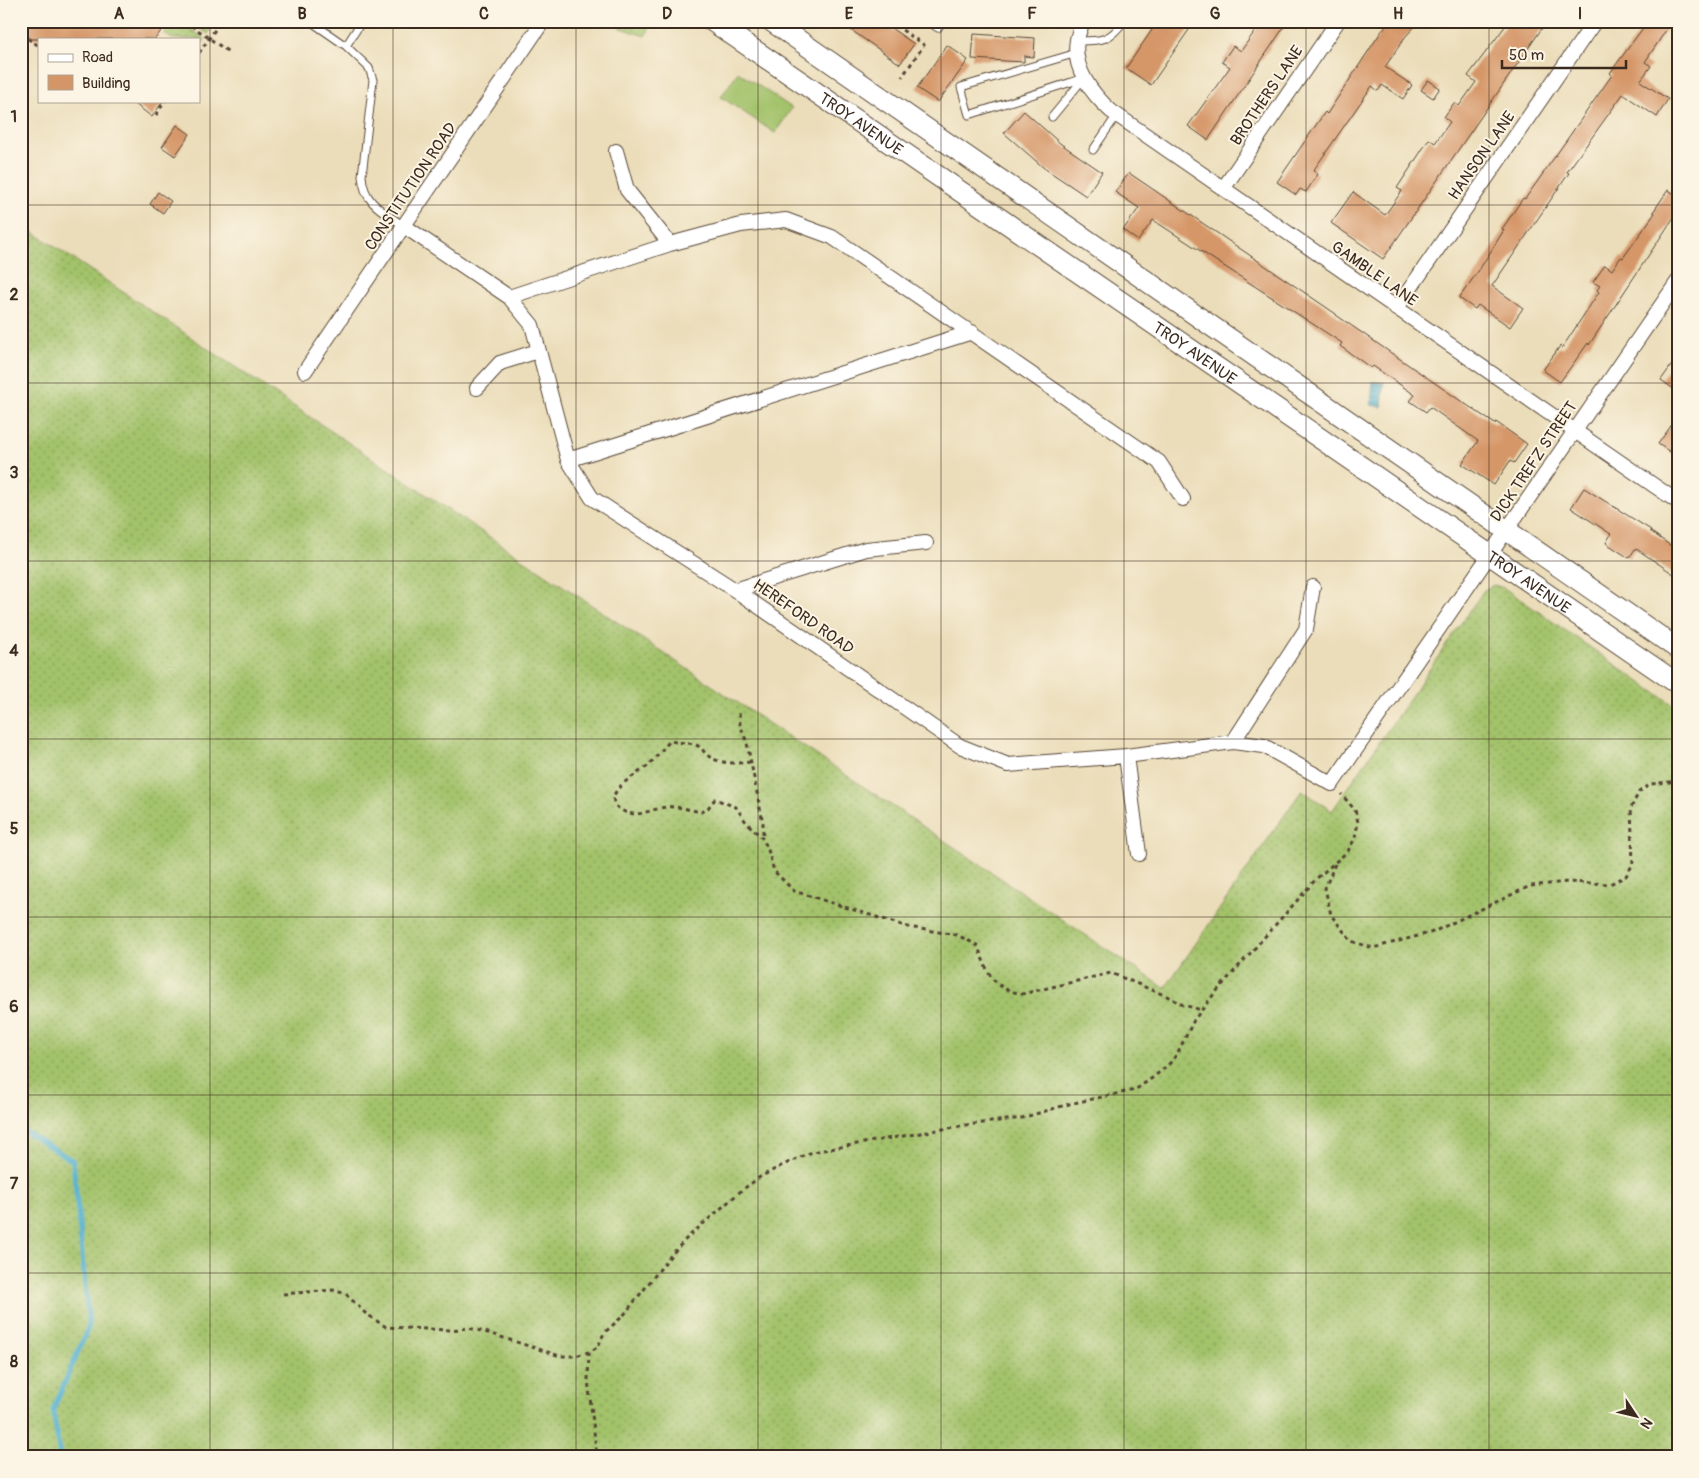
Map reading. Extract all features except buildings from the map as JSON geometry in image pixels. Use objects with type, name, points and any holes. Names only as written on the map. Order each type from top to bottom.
[{"type":"main road","name":"TROY AVENUE","points":[[712,21],[1678,684]]},
{"type":"main road","name":"TROY AVENUE","points":[[772,21],[1506,532],[1678,649]]},
{"type":"street","name":"CONSTITUTION ROAD","points":[[304,371],[543,21]]},
{"type":"street","points":[[1077,47],[1083,21]]},
{"type":"street","name":"BROTHERS LANE","points":[[1223,189],[1338,21]]},
{"type":"street","name":"HANSON LANE","points":[[1396,309],[1595,21]]},
{"type":"street","name":"GAMBLE LANE","points":[[1077,47],[1084,78],[1090,90],[1102,103],[1396,309],[1678,502]]},
{"type":"street","points":[[616,150],[627,190],[670,244]]},
{"type":"street","points":[[509,297],[670,244],[741,225],[786,220],[832,237],[1159,462],[1182,499]]},
{"type":"street","name":"HEREFORD ROAD","points":[[404,226],[509,297],[532,325],[568,460],[592,498],[735,590],[960,746],[1008,765],[1126,756],[1233,742],[1264,746],[1332,784]]},
{"type":"street","name":"DICK TREFZ STREET","points":[[1332,784],[1678,281]]},
{"type":"street","points":[[568,460],[972,332]]},
{"type":"street","points":[[477,388],[500,363],[538,351]]},
{"type":"street","points":[[735,590],[866,549],[926,543]]},
{"type":"street","points":[[1233,742],[1306,629],[1313,587]]},
{"type":"street","points":[[1126,756],[1138,854]]},
{"type":"lane","points":[[310,21],[346,46],[369,68],[373,80],[362,187],[368,198],[376,206],[404,226]]},
{"type":"lane","points":[[346,46],[362,21]]},
{"type":"lane","points":[[927,21],[938,28],[943,21]]},
{"type":"lane","points":[[1084,78],[969,115],[962,87],[1077,47],[1104,40],[1116,32],[1124,21]]},
{"type":"lane","points":[[1052,117],[1084,78]]},
{"type":"lane","points":[[1093,150],[1118,115]]},
{"type":"path","points":[[185,21],[230,53]]},
{"type":"path","points":[[200,52],[220,21]]},
{"type":"path","points":[[889,21],[924,45],[902,77]]},
{"type":"path","points":[[21,34],[38,45]]},
{"type":"path","points":[[156,115],[164,102]]},
{"type":"path","points":[[739,712],[740,724],[747,743],[764,823],[763,839]]},
{"type":"path","points":[[750,762],[733,764],[707,755],[701,747],[694,744],[670,741],[648,765],[622,784],[614,794],[614,802],[619,808],[628,813],[635,814],[666,807],[680,807],[701,812],[708,808],[715,799],[736,807],[746,822],[763,839],[774,870],[794,891],[908,927],[957,934],[977,945],[989,976],[994,982],[1008,991],[1022,994],[1111,972],[1183,1005],[1202,1010]]},
{"type":"path","points":[[1336,861],[1325,888],[1331,915],[1351,940],[1373,948],[1433,932],[1530,886],[1567,882],[1610,884],[1626,876],[1633,864],[1631,808],[1639,792],[1651,784],[1678,781]]},
{"type":"path","points":[[283,1294],[333,1290],[346,1294],[365,1313],[386,1327],[450,1330],[469,1328],[488,1332],[560,1356],[575,1356],[598,1347],[604,1333],[635,1301],[671,1255],[742,1190],[760,1177],[812,1152],[966,1125],[1022,1118],[1069,1104],[1134,1090],[1170,1063],[1177,1054],[1194,1020],[1236,968],[1268,935],[1317,878],[1348,851],[1355,838],[1358,822],[1355,810],[1332,784]]},
{"type":"path","points":[[589,1352],[588,1380],[597,1457]]},
{"type":"green space","points":[[172,21],[179,21],[205,39],[200,46],[200,38],[171,38],[164,33]]},
{"type":"green space","points":[[189,21],[217,21],[208,34]]},
{"type":"green space","points":[[621,21],[654,21],[645,36],[618,27]]},
{"type":"green space","points":[[738,72],[792,108],[775,133],[721,97]]},
{"type":"green space","points":[[21,224],[1165,988],[1302,790],[1332,811],[1484,590],[1494,585],[1504,588],[1678,708],[1678,1457],[21,1457]]},
{"type":"water","points":[[1373,382],[1384,383],[1382,407],[1371,405]]},
{"type":"waterway","points":[[21,1129],[73,1161],[89,1326],[53,1410],[60,1457]]}]
